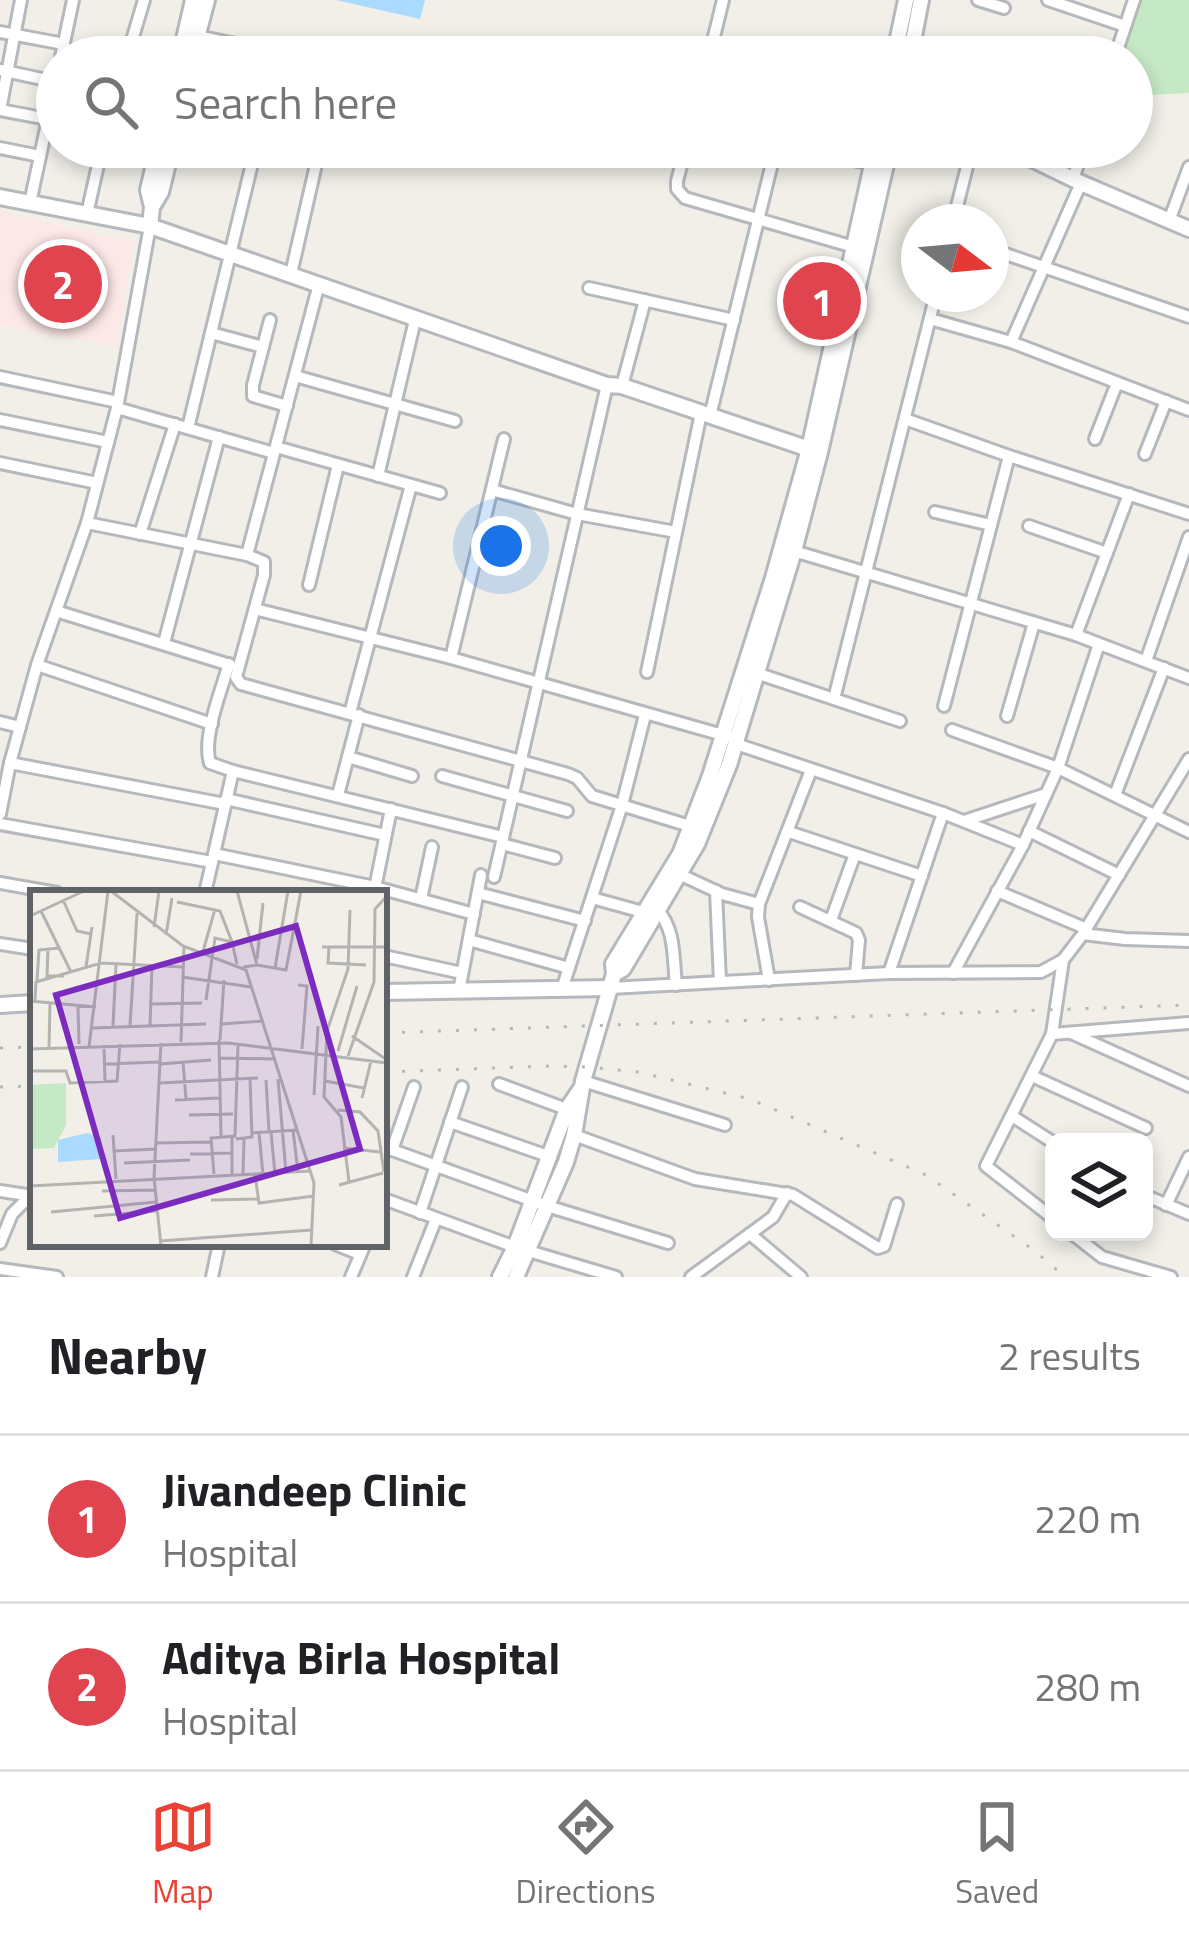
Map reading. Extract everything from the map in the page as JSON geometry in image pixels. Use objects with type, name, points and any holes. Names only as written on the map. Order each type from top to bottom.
[{"type":"street","points":[[22,0],[4,71],[0,110],[36,117]]},
{"type":"street","points":[[66,36],[73,0]]},
{"type":"street","points":[[133,36],[144,0]]},
{"type":"street","points":[[185,36],[193,0]]},
{"type":"street","points":[[197,36],[207,0]]},
{"type":"street","points":[[714,36],[723,0]]},
{"type":"street","points":[[898,36],[906,0]]},
{"type":"street","points":[[914,36],[922,0]]},
{"type":"street","points":[[978,0],[1004,8]]},
{"type":"street","points":[[1048,0],[1125,26]]},
{"type":"street","points":[[1121,36],[1134,0]]},
{"type":"street","points":[[0,32],[36,42]]},
{"type":"street","points":[[4,71],[36,76]]},
{"type":"street","points":[[0,148],[36,155]]},
{"type":"street","points":[[1169,221],[1189,167]]},
{"type":"street","points":[[30,203],[37,168]]},
{"type":"street","points":[[87,214],[97,168]]},
{"type":"street","points":[[0,814],[20,727],[87,523],[117,405],[150,226],[148,190],[153,168]]},
{"type":"street","points":[[152,207],[167,168]]},
{"type":"street","points":[[140,534],[211,333],[251,168]]},
{"type":"street","points":[[291,274],[315,168]]},
{"type":"street","points":[[680,168],[676,181],[686,198],[854,247]]},
{"type":"street","points":[[646,672],[676,532],[771,168]]},
{"type":"street","points":[[842,329],[871,168]]},
{"type":"street","points":[[650,908],[679,874],[732,740],[788,549],[884,168]]},
{"type":"street","points":[[958,204],[967,168]]},
{"type":"street","points":[[1050,168],[1189,229]]},
{"type":"street","points":[[1011,342],[1080,168]]},
{"type":"street","points":[[0,197],[150,226],[415,320],[814,451]]},
{"type":"street","points":[[1009,255],[1189,317]]},
{"type":"street","points":[[247,555],[319,284]]},
{"type":"street","points":[[589,288],[734,320]]},
{"type":"street","points":[[459,991],[478,893],[502,840],[577,514],[645,300]]},
{"type":"street","points":[[834,699],[932,312]]},
{"type":"street","points":[[930,319],[1011,342],[1189,410]]},
{"type":"street","points":[[270,320],[253,395],[287,406]]},
{"type":"street","points":[[378,476],[415,320]]},
{"type":"street","points":[[211,333],[263,347]]},
{"type":"street","points":[[295,376],[455,421]]},
{"type":"street","points":[[0,377],[440,494]]},
{"type":"street","points":[[1095,439],[1117,382]]},
{"type":"street","points":[[1145,454],[1166,401]]},
{"type":"street","points":[[905,419],[1189,514]]},
{"type":"street","points":[[0,420],[108,442]]},
{"type":"street","points":[[164,644],[219,437]]},
{"type":"street","points":[[451,658],[504,439]]},
{"type":"street","points":[[944,706],[1010,456]]},
{"type":"street","points":[[0,464],[97,483]]},
{"type":"street","points":[[309,585],[338,465]]},
{"type":"street","points":[[338,795],[371,637],[411,485]]},
{"type":"street","points":[[492,490],[577,514],[676,532]]},
{"type":"street","points":[[1076,635],[1129,494]]},
{"type":"street","points":[[935,512],[991,525]]},
{"type":"street","points":[[87,523],[247,555],[266,566],[212,724],[208,760],[215,766],[391,808],[555,857]]},
{"type":"street","points":[[1029,526],[1107,553]]},
{"type":"street","points":[[1146,661],[1189,537]]},
{"type":"street","points":[[788,549],[1076,635],[1189,678]]},
{"type":"street","points":[[255,609],[451,658],[732,740],[1023,845]]},
{"type":"street","points":[[56,611],[234,666]]},
{"type":"street","points":[[1007,716],[1034,623]]},
{"type":"street","points":[[953,973],[1023,845],[1058,768],[1099,644]]},
{"type":"street","points":[[38,665],[212,724]]},
{"type":"street","points":[[234,666],[241,684],[573,775],[592,796],[698,828]]},
{"type":"street","points":[[1115,795],[1164,668]]},
{"type":"street","points":[[751,671],[900,721]]},
{"type":"street","points":[[562,989],[622,805],[645,715]]},
{"type":"street","points":[[0,722],[20,727]]},
{"type":"street","points":[[952,730],[1058,768],[1189,832]]},
{"type":"street","points":[[348,757],[412,776]]},
{"type":"street","points":[[387,992],[562,989],[612,981],[676,985],[890,973],[1041,972],[1063,960],[1085,932],[1155,814],[1184,777],[1189,759]]},
{"type":"street","points":[[10,763],[386,835]]},
{"type":"street","points":[[769,980],[759,904],[812,770]]},
{"type":"street","points":[[207,890],[233,771]]},
{"type":"street","points":[[442,776],[567,812]]},
{"type":"street","points":[[962,821],[1046,794]]},
{"type":"street","points":[[0,824],[375,890],[391,808]]},
{"type":"street","points":[[890,973],[943,813]]},
{"type":"street","points":[[540,1203],[550,1156],[583,1083],[612,981],[698,828]]},
{"type":"street","points":[[1029,831],[1119,875]]},
{"type":"street","points":[[789,832],[922,876]]},
{"type":"street","points":[[421,899],[432,847]]},
{"type":"street","points":[[831,920],[855,854]]},
{"type":"street","points":[[679,874],[759,904]]},
{"type":"street","points":[[0,884],[38,890]]},
{"type":"street","points":[[716,891],[720,982]]},
{"type":"street","points":[[998,891],[1085,932],[1189,941]]},
{"type":"street","points":[[387,892],[474,914]]},
{"type":"street","points":[[478,893],[585,921]]},
{"type":"street","points":[[592,898],[650,908],[671,933],[676,985]]},
{"type":"street","points":[[800,907],[857,936],[856,975]]},
{"type":"street","points":[[469,940],[569,968]]},
{"type":"street","points":[[0,944],[30,949]]},
{"type":"street","points":[[387,957],[462,973]]},
{"type":"street","points":[[1045,1213],[986,1166],[1052,1034],[1063,960]]},
{"type":"street","points":[[0,1005],[30,1003]]},
{"type":"street","points":[[1052,1034],[1189,1023]]},
{"type":"street","points":[[1069,1032],[1189,1086]]},
{"type":"street","points":[[1033,1076],[1146,1128]]},
{"type":"street","points":[[583,1083],[725,1125]]},
{"type":"street","points":[[499,1084],[573,1111]]},
{"type":"street","points":[[414,1087],[388,1148],[668,1243]]},
{"type":"street","points":[[420,1213],[462,1087]]},
{"type":"street","points":[[516,1277],[521,1249],[540,1203],[566,1162],[574,1135],[573,1111]]},
{"type":"street","points":[[1012,1116],[1045,1137]]},
{"type":"street","points":[[450,1123],[566,1162]]},
{"type":"street","points":[[574,1135],[695,1179],[787,1193],[878,1248],[884,1246],[897,1204]]},
{"type":"street","points":[[1166,1205],[1189,1157]]},
{"type":"street","points":[[0,1191],[30,1196]]},
{"type":"street","points":[[691,1277],[776,1212],[787,1193]]},
{"type":"street","points":[[0,1243],[12,1214],[30,1198]]},
{"type":"street","points":[[1153,1199],[1189,1214]]},
{"type":"street","points":[[387,1201],[616,1277]]},
{"type":"street","points":[[413,1277],[436,1219]]},
{"type":"street","points":[[750,1234],[800,1277]]},
{"type":"street","points":[[1082,1241],[1102,1257],[1171,1277]]},
{"type":"street","points":[[212,1277],[218,1247]]},
{"type":"street","points":[[350,1277],[363,1249]]},
{"type":"street","points":[[500,1277],[521,1249]]},
{"type":"street","points":[[708,1264],[723,1277]]},
{"type":"street","points":[[0,1269],[57,1277]]},
{"type":"shaded area","points":[[0,212],[133,242],[117,346],[0,326]]},
{"type":"green space","points":[[1142,0],[1189,0],[1189,93],[1153,95],[1153,36],[1127,36]]},
{"type":"water","points":[[336,0],[425,0],[420,19]]},
{"type":"railway","points":[[387,1033],[1189,1005]]},
{"type":"railway","points":[[0,1048],[30,1047]]},
{"type":"railway","points":[[387,1072],[588,1067],[639,1072],[750,1099],[926,1175],[1065,1277]]},
{"type":"railway","points":[[0,1087],[30,1086]]},
{"type":"place","name":"Aditya Birla Hospital","points":[[63,284]]},
{"type":"place","name":"Jivandeep Clinic","points":[[822,301]]}]
